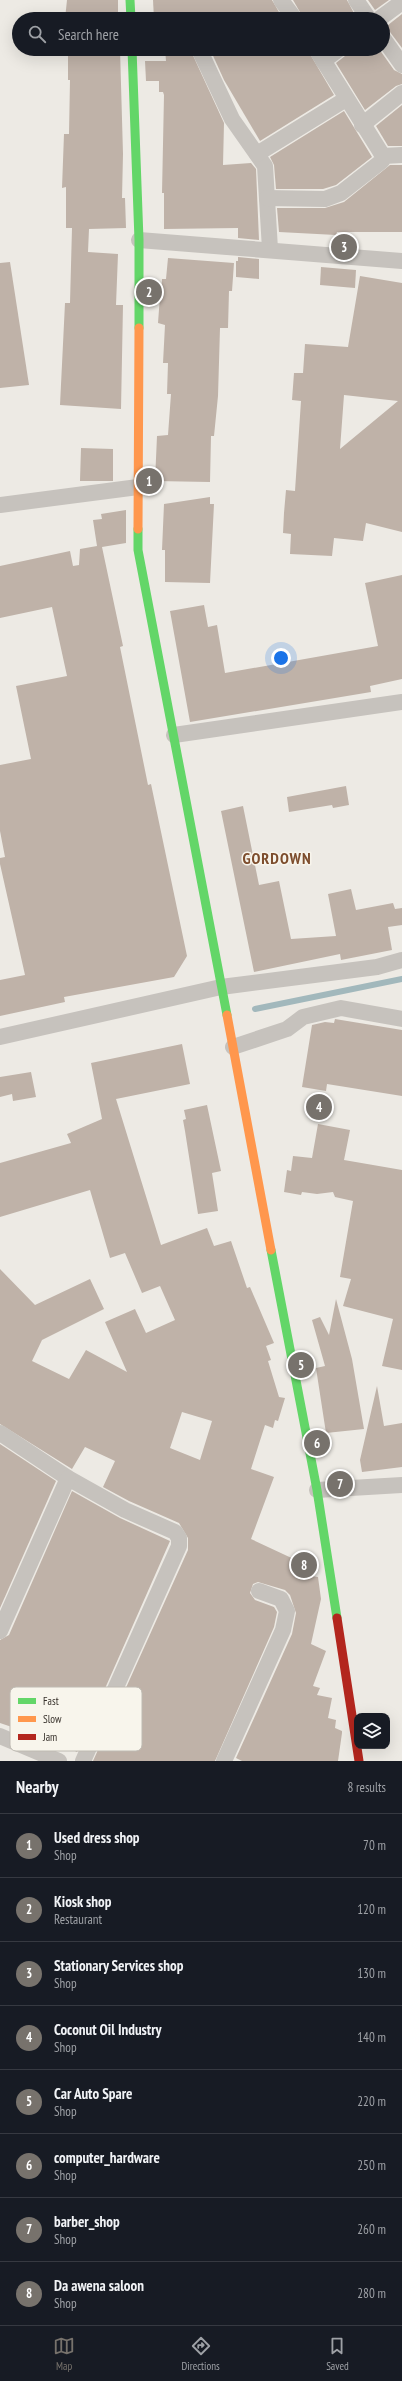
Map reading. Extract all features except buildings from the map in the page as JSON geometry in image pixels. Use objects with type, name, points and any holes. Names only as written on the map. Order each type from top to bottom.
[{"type":"street","points":[[130,0],[131,12]]},
{"type":"street","points":[[281,0],[290,12]]},
{"type":"street","points":[[356,0],[364,12]]},
{"type":"street","points":[[388,12],[402,2]]},
{"type":"street","points":[[390,48],[402,64]]},
{"type":"street","points":[[132,56],[139,240],[138,550],[317,1490],[359,1761]]},
{"type":"street","points":[[202,56],[232,119],[265,166],[270,249]]},
{"type":"street","points":[[320,56],[383,156]]},
{"type":"street","points":[[362,125],[402,94]]},
{"type":"street","points":[[257,154],[346,99]]},
{"type":"street","points":[[383,156],[402,155]]},
{"type":"street","points":[[267,198],[325,199],[333,196],[375,168],[382,160],[383,156]]},
{"type":"street","points":[[139,240],[270,249],[402,261]]},
{"type":"street","points":[[0,505],[138,487]]},
{"type":"street","points":[[174,735],[402,702]]},
{"type":"street","points":[[0,1037],[222,994],[377,967],[402,960]]},
{"type":"street","points":[[233,1047],[287,1028],[303,1016],[341,1008],[402,1018]]},
{"type":"street","points":[[0,1433],[68,1478],[125,1510],[175,1532],[179,1538],[179,1546],[116,1687]]},
{"type":"street","points":[[0,1631],[68,1478]]},
{"type":"street","points":[[317,1490],[402,1485]]},
{"type":"street","points":[[224,1761],[284,1630],[287,1611],[281,1599],[259,1591]]},
{"type":"street","points":[[0,1736],[10,1744]]},
{"type":"street","points":[[83,1761],[87,1751]]},
{"type":"street","points":[[22,1753],[59,1761]]},
{"type":"waterway","points":[[255,1009],[402,979]]},
{"type":"traffic: fast","points":[[130,0],[131,12]]},
{"type":"traffic: fast","points":[[132,56],[139,240],[139,328]]},
{"type":"traffic: fast","points":[[138,529],[138,550],[227,1015]]},
{"type":"traffic: fast","points":[[271,1250],[317,1490],[337,1618]]},
{"type":"traffic: slow","points":[[138,529],[139,328]]},
{"type":"traffic: slow","points":[[227,1015],[271,1250]]},
{"type":"traffic: jam","points":[[337,1618],[359,1761]]},
{"type":"place","name":"Stationary Services shop","points":[[344,247]]},
{"type":"place","name":"Kiosk shop","points":[[149,292]]},
{"type":"place","name":"Used dress shop","points":[[149,481]]},
{"type":"place","name":"Coconut Oil Industry","points":[[319,1107]]},
{"type":"place","name":"Car Auto Spare","points":[[301,1365]]},
{"type":"place","name":"computer_hardware","points":[[317,1443]]},
{"type":"place","name":"barber_shop","points":[[340,1484]]},
{"type":"place","name":"Da awena saloon","points":[[304,1565]]},
{"type":"district","name":"GORDOWN","points":[[277,858]]}]
